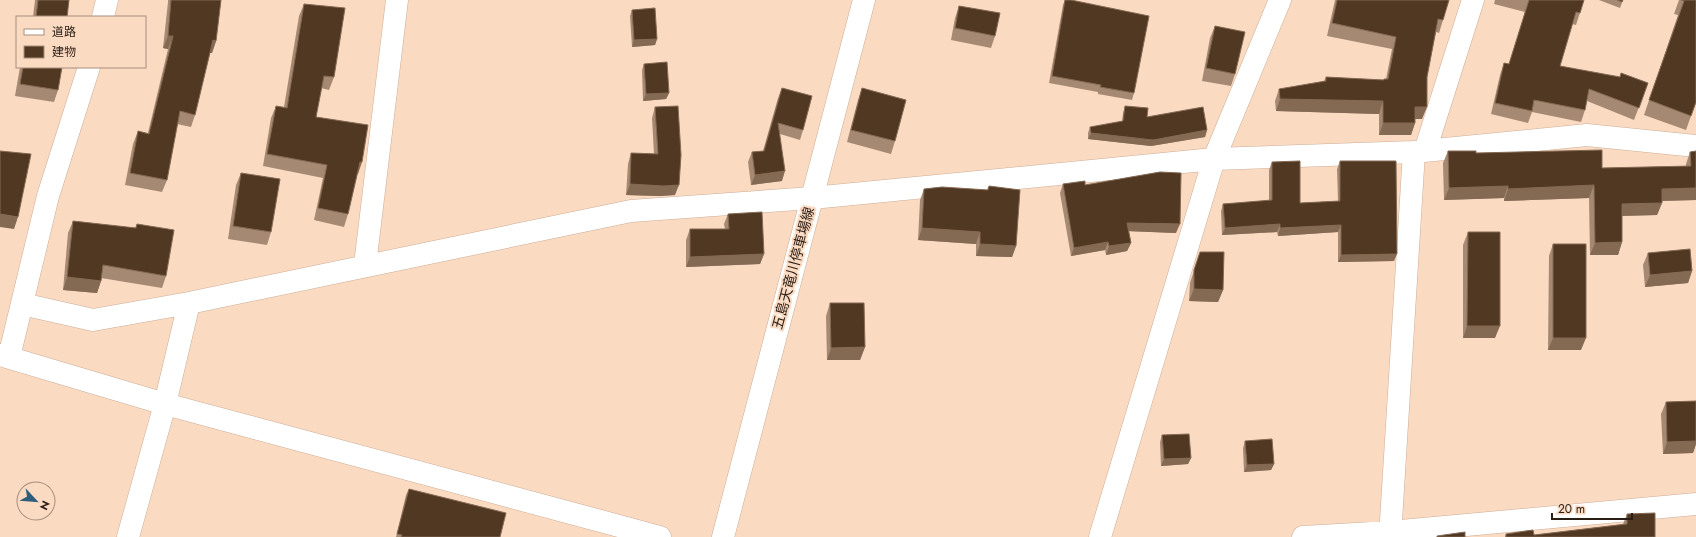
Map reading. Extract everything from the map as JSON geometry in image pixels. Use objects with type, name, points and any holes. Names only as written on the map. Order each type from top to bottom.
[{"type":"street","points":[[103,16],[107,0]]},
{"type":"street","points":[[364,266],[397,0]]},
{"type":"street","name":"五島天竜川停車場線","points":[[723,537],[864,0]]},
{"type":"street","points":[[1100,537],[1214,159],[1280,0]]},
{"type":"street","points":[[1390,534],[1420,152],[1473,0]]},
{"type":"street","points":[[89,68],[48,196],[22,304],[4,356],[165,404],[660,537]]},
{"type":"street","points":[[22,304],[93,320],[189,303],[631,211],[812,198],[1214,159],[1420,152],[1587,135],[1696,146]]},
{"type":"street","points":[[128,537],[165,404],[189,303]]},
{"type":"street","points":[[1303,537],[1390,534],[1696,504]]},
{"type":"building","points":[[38,0],[69,0],[67,16],[36,16]]},
{"type":"building","points":[[171,0],[221,0],[216,41],[213,40],[195,115],[180,111],[167,180],[130,173],[138,131],[149,134],[173,36],[168,36]]},
{"type":"building","points":[[1065,0],[1149,16],[1134,93],[1052,76]]},
{"type":"building","points":[[1337,0],[1449,0],[1443,20],[1438,19],[1427,77],[1427,107],[1415,107],[1415,123],[1383,123],[1383,101],[1280,99],[1279,89],[1326,81],[1326,77],[1388,79],[1396,37],[1332,23]]},
{"type":"building","points":[[1529,0],[1584,0],[1580,13],[1576,12],[1560,66],[1620,77],[1621,73],[1648,83],[1639,108],[1589,89],[1585,110],[1534,100],[1532,111],[1495,103],[1504,63],[1509,64]]},
{"type":"building","points":[[1681,0],[1696,0],[1696,102],[1691,116],[1649,100],[1684,1]]},
{"type":"building","points":[[304,4],[345,8],[334,77],[324,76],[316,117],[368,125],[362,162],[360,162],[348,214],[318,208],[327,165],[267,154],[276,106],[287,108]]},
{"type":"building","points":[[959,6],[1000,13],[995,36],[955,28]]},
{"type":"building","points":[[655,8],[657,39],[634,40],[632,10]]},
{"type":"building","points":[[1215,26],[1245,32],[1235,74],[1206,68]]},
{"type":"building","points":[[667,62],[669,93],[646,94],[644,64]]},
{"type":"building","points":[[23,68],[62,68],[58,90],[20,84]]},
{"type":"building","points":[[782,88],[812,96],[803,130],[778,123],[785,171],[755,175],[752,152],[764,151]]},
{"type":"building","points":[[862,88],[906,100],[895,141],[851,130]]},
{"type":"building","points":[[678,106],[681,155],[679,185],[663,186],[630,184],[631,153],[658,154],[655,107]]},
{"type":"building","points":[[1125,106],[1148,108],[1147,117],[1203,107],[1207,130],[1153,140],[1091,133],[1090,127],[1123,121]]},
{"type":"building","points":[[1602,150],[1602,168],[1691,166],[1690,152],[1696,151],[1696,188],[1662,189],[1662,203],[1622,204],[1622,242],[1595,243],[1594,185],[1508,189],[1508,186],[1449,188],[1448,151],[1476,151],[1476,153]]},
{"type":"building","points":[[0,151],[31,154],[18,217],[0,214]]},
{"type":"building","points":[[1300,161],[1300,203],[1340,201],[1340,161],[1396,161],[1397,254],[1341,255],[1341,225],[1280,228],[1280,224],[1225,228],[1223,204],[1272,200],[1272,162]]},
{"type":"building","points":[[1160,172],[1181,173],[1180,224],[1127,223],[1131,243],[1109,246],[1108,242],[1074,248],[1063,184],[1085,181],[1085,185]]},
{"type":"building","points":[[241,173],[280,179],[271,232],[233,226]]},
{"type":"building","points":[[989,186],[1020,190],[1016,246],[980,244],[980,232],[922,228],[924,189],[942,187],[988,190]]},
{"type":"building","points":[[762,212],[764,254],[690,257],[690,229],[729,229],[728,214]]},
{"type":"building","points":[[73,221],[136,228],[137,224],[174,230],[166,276],[103,265],[101,281],[67,277]]},
{"type":"building","points":[[1468,232],[1500,232],[1500,326],[1467,326]]},
{"type":"building","points":[[1553,244],[1586,244],[1586,338],[1553,338]]},
{"type":"building","points":[[1690,249],[1692,271],[1650,275],[1648,253]]},
{"type":"building","points":[[1200,252],[1224,252],[1223,290],[1194,289],[1194,270]]},
{"type":"building","points":[[830,303],[864,303],[865,347],[831,348]]},
{"type":"building","points":[[1696,401],[1696,441],[1667,442],[1666,402]]},
{"type":"building","points":[[1189,434],[1191,458],[1164,459],[1162,435]]},
{"type":"building","points":[[1272,439],[1274,464],[1247,465],[1245,441]]},
{"type":"building","points":[[409,489],[506,513],[500,537],[401,537],[402,535],[397,534]]},
{"type":"building","points":[[1655,513],[1655,537],[1506,537],[1506,534],[1533,530],[1534,535],[1627,524],[1627,514]]},
{"type":"building","points":[[1465,532],[1465,537],[1437,537],[1437,536]]}]
